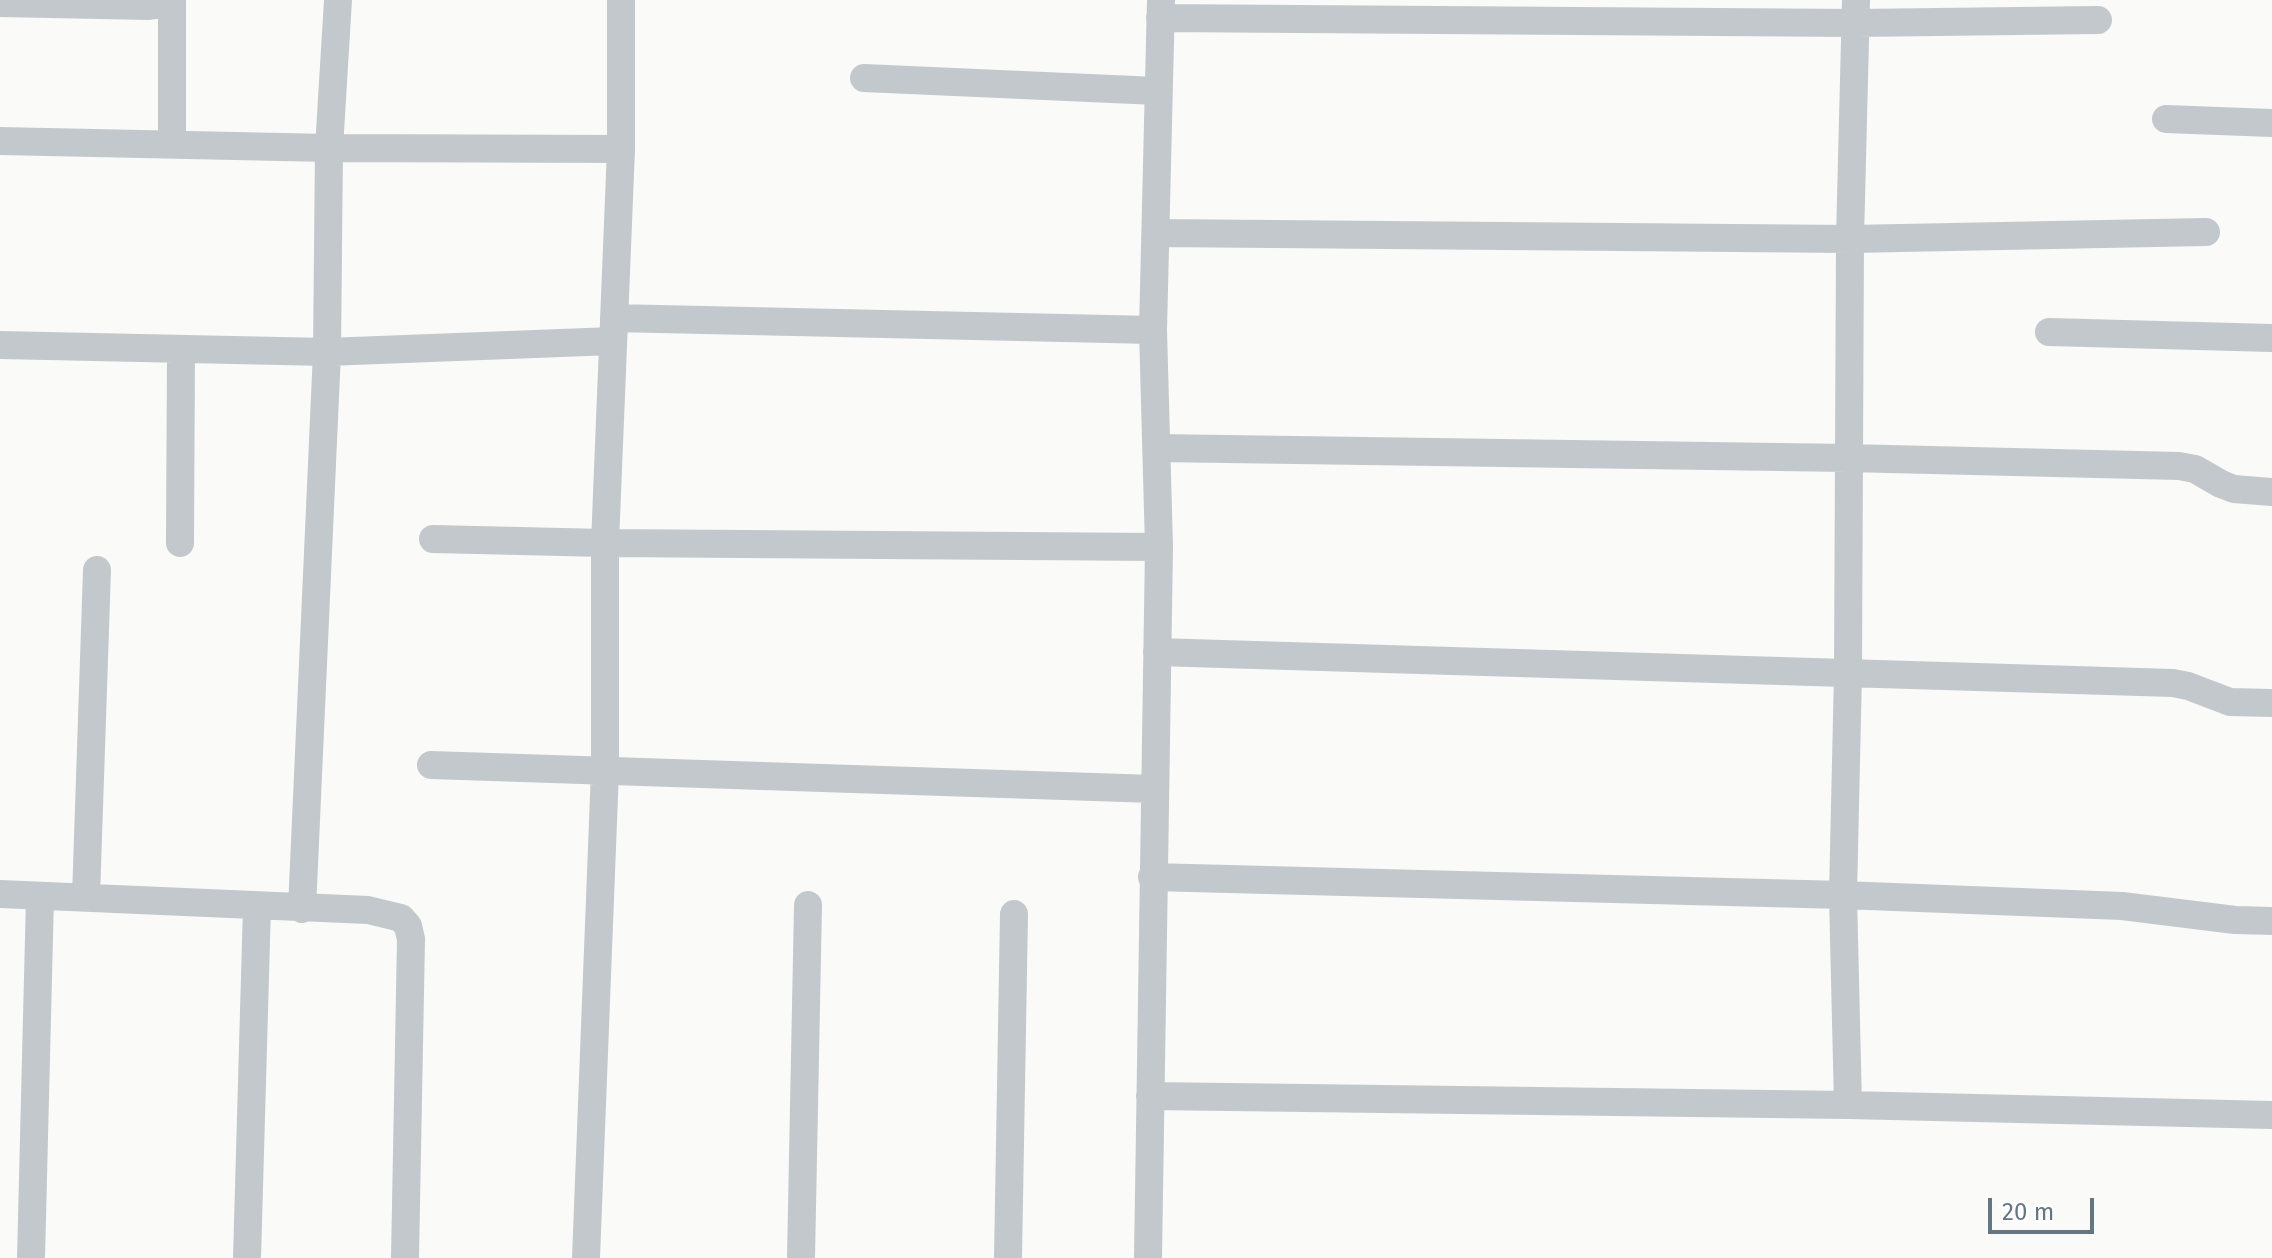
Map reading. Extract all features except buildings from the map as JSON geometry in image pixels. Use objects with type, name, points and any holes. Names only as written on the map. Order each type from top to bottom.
[{"type":"street","points":[[0,3],[149,6],[171,0],[172,144]]},
{"type":"street","points":[[302,909],[327,352],[329,148],[338,0]]},
{"type":"street","points":[[586,1258],[605,770],[605,543],[621,149],[621,0]]},
{"type":"street","points":[[1148,1258],[1159,547],[1153,330],[1161,9],[1856,12],[2098,20]]},
{"type":"street","points":[[1848,1105],[1843,895],[1848,673],[1850,239],[1856,12]]},
{"type":"street","points":[[864,78],[1157,91]]},
{"type":"street","points":[[2166,119],[2272,123]]},
{"type":"street","points":[[0,141],[329,148],[621,149]]},
{"type":"street","points":[[1157,233],[1850,239],[2206,232]]},
{"type":"street","points":[[0,345],[327,352],[614,330],[1153,330]]},
{"type":"street","points":[[2049,332],[2272,338]]},
{"type":"street","points":[[180,543],[181,350]]},
{"type":"street","points":[[1157,448],[2179,466],[2195,469],[2234,489],[2251,493],[2272,492]]},
{"type":"street","points":[[433,539],[1159,547]]},
{"type":"street","points":[[86,897],[97,570]]},
{"type":"street","points":[[1157,652],[2173,683],[2230,702],[2272,703]]},
{"type":"street","points":[[431,765],[1154,789]]},
{"type":"street","points":[[1152,877],[1843,895],[2122,906],[2235,920],[2272,921]]},
{"type":"street","points":[[0,894],[368,910],[401,918],[408,926],[411,939],[405,1258]]},
{"type":"street","points":[[31,1258],[40,897]]},
{"type":"street","points":[[801,1258],[808,905]]},
{"type":"street","points":[[247,1258],[257,906]]},
{"type":"street","points":[[1008,1258],[1014,914]]},
{"type":"street","points":[[1150,1096],[1848,1105],[2272,1115]]}]
